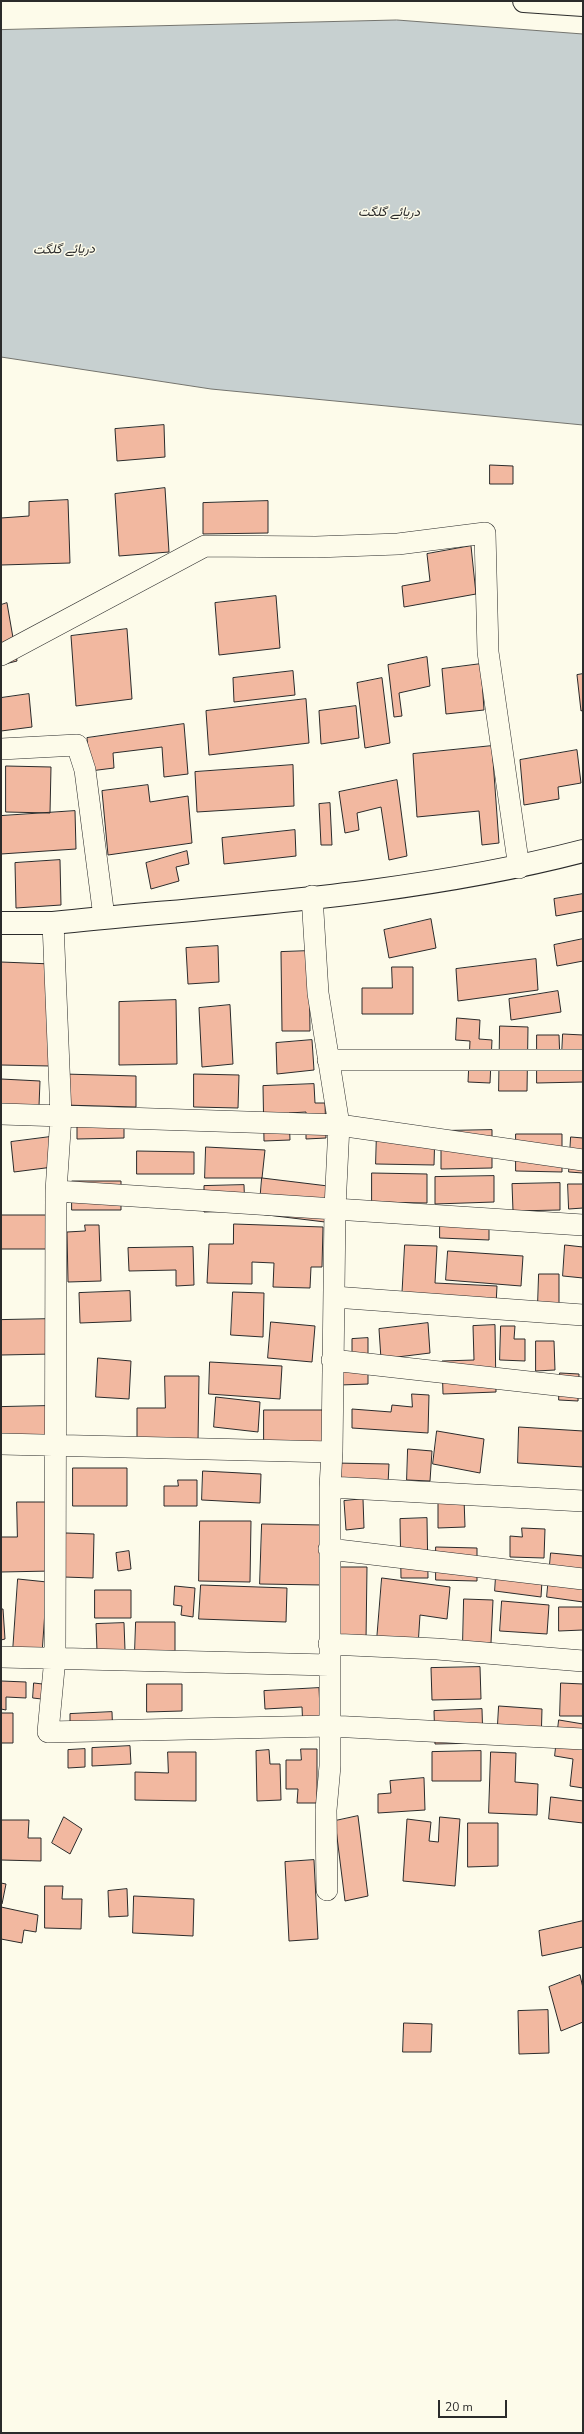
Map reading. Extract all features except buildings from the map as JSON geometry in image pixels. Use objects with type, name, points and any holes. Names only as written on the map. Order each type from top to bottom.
[{"type":"main road","points":[[524,1],[583,5]]},
{"type":"main road","points":[[1,923],[53,923],[406,886],[519,868],[583,851]]},
{"type":"street","points":[[1,655],[205,546],[316,547],[398,544],[486,533],[488,652],[519,868]]},
{"type":"street","points":[[1,749],[77,745],[85,770],[88,804],[104,918]]},
{"type":"street","points":[[312,896],[318,993],[339,1125],[335,1208],[332,1452],[329,1549],[330,1766],[326,1810],[327,1890]]},
{"type":"street","points":[[53,923],[61,1116],[56,1191],[55,1658],[48,1732],[330,1726],[583,1739]]},
{"type":"street","points":[[328,1060],[583,1060]]},
{"type":"street","points":[[1,1114],[339,1125],[583,1160]]},
{"type":"street","points":[[56,1191],[335,1208],[583,1226]]},
{"type":"street","points":[[334,1297],[583,1315]]},
{"type":"street","points":[[332,1360],[583,1388]]},
{"type":"street","points":[[1,1444],[332,1452]]},
{"type":"street","points":[[330,1487],[583,1501]]},
{"type":"street","points":[[329,1549],[583,1579]]},
{"type":"street","points":[[329,1644],[437,1649],[583,1661]]},
{"type":"street","points":[[1,1657],[329,1666]]},
{"type":"water","name":"دریائے گلگت","points":[[397,20],[583,34],[583,425],[211,389],[1,357],[1,30]]}]
